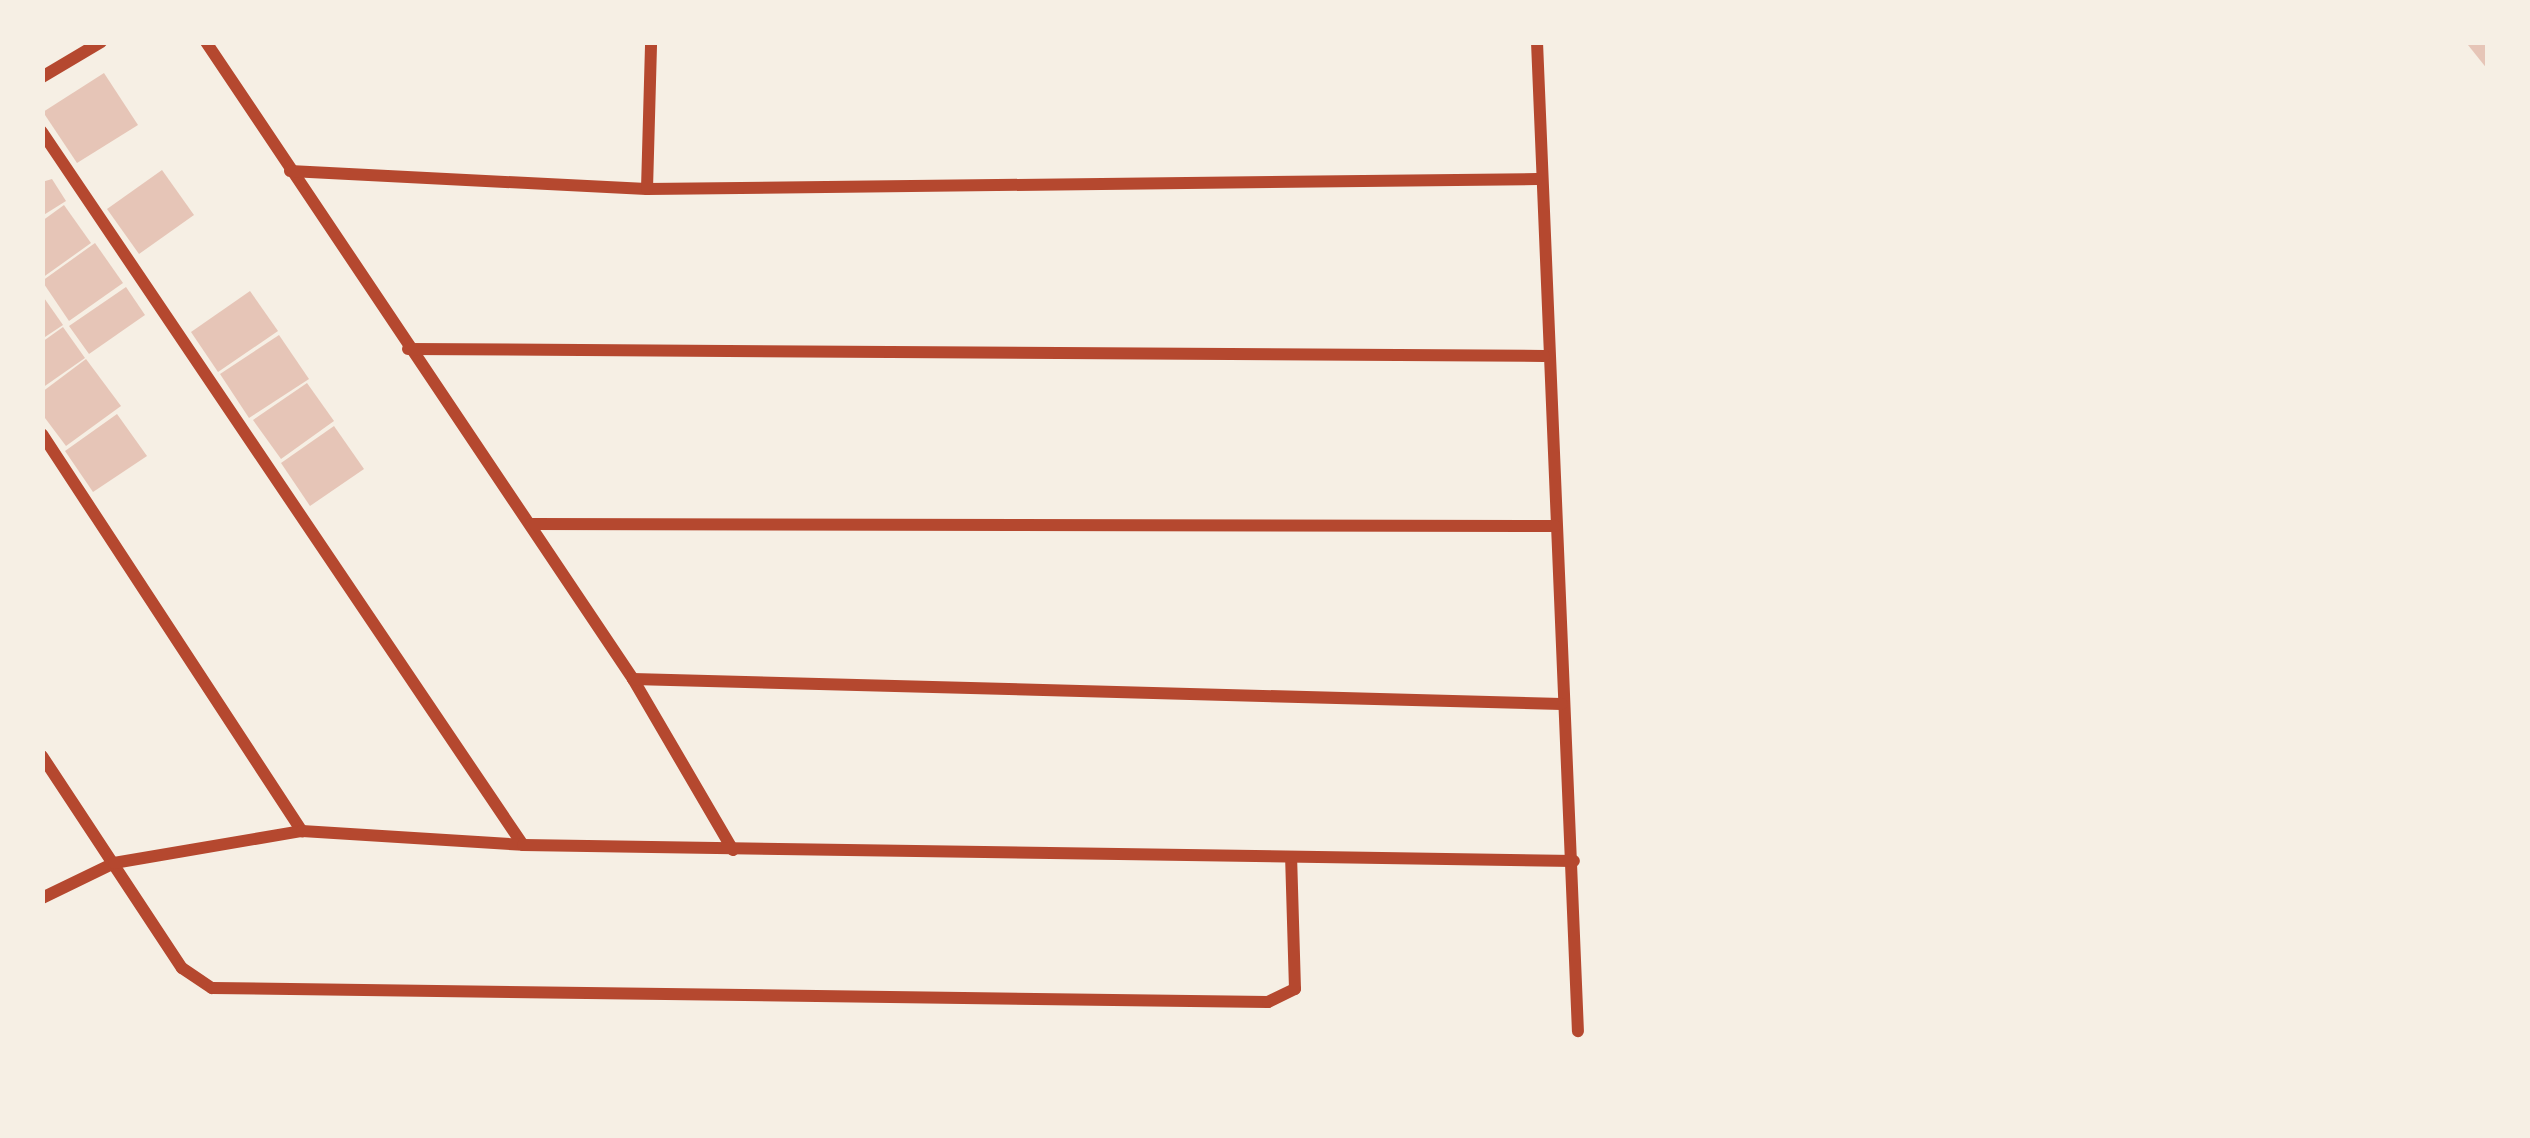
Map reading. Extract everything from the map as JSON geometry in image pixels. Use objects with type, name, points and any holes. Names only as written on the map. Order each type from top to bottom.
[{"type":"street","points":[[42,77],[101,42]]},
{"type":"street","points":[[206,42],[633,679],[733,850]]},
{"type":"street","points":[[647,189],[651,42]]},
{"type":"street","points":[[1537,42],[1544,356],[1574,861],[1578,1031]]},
{"type":"street","points":[[42,132],[523,845]]},
{"type":"street","points":[[290,171],[647,189],[1538,179]]},
{"type":"street","points":[[408,349],[1544,356]]},
{"type":"street","points":[[42,434],[302,831]]},
{"type":"street","points":[[531,524],[1555,526]]},
{"type":"street","points":[[633,679],[1562,704]]},
{"type":"street","points":[[42,756],[193,982],[212,988],[1251,1003],[1295,988],[1291,857]]},
{"type":"street","points":[[42,898],[113,863],[302,831],[523,845],[733,850],[1574,861]]},
{"type":"building","points":[[2488,42],[2488,70],[2468,45]]},
{"type":"building","points":[[104,73],[138,125],[77,163],[43,112]]},
{"type":"building","points":[[162,170],[194,215],[139,254],[107,209]]},
{"type":"building","points":[[52,179],[66,201],[42,216],[42,182]]},
{"type":"building","points":[[64,205],[91,243],[42,278],[42,221]]},
{"type":"building","points":[[95,243],[123,283],[69,321],[42,281]]},
{"type":"building","points":[[126,287],[145,315],[89,354],[69,326]]},
{"type":"building","points":[[250,291],[278,331],[218,372],[191,332]]},
{"type":"building","points":[[42,295],[63,325],[42,339]]},
{"type":"building","points":[[63,327],[85,358],[42,388],[42,342]]},
{"type":"building","points":[[279,335],[309,379],[249,418],[220,374]]},
{"type":"building","points":[[86,359],[121,406],[66,446],[42,414],[42,392]]},
{"type":"building","points":[[307,383],[334,421],[281,459],[253,420]]},
{"type":"building","points":[[117,414],[147,456],[93,492],[65,451]]},
{"type":"building","points":[[334,426],[364,469],[310,506],[281,463]]}]
